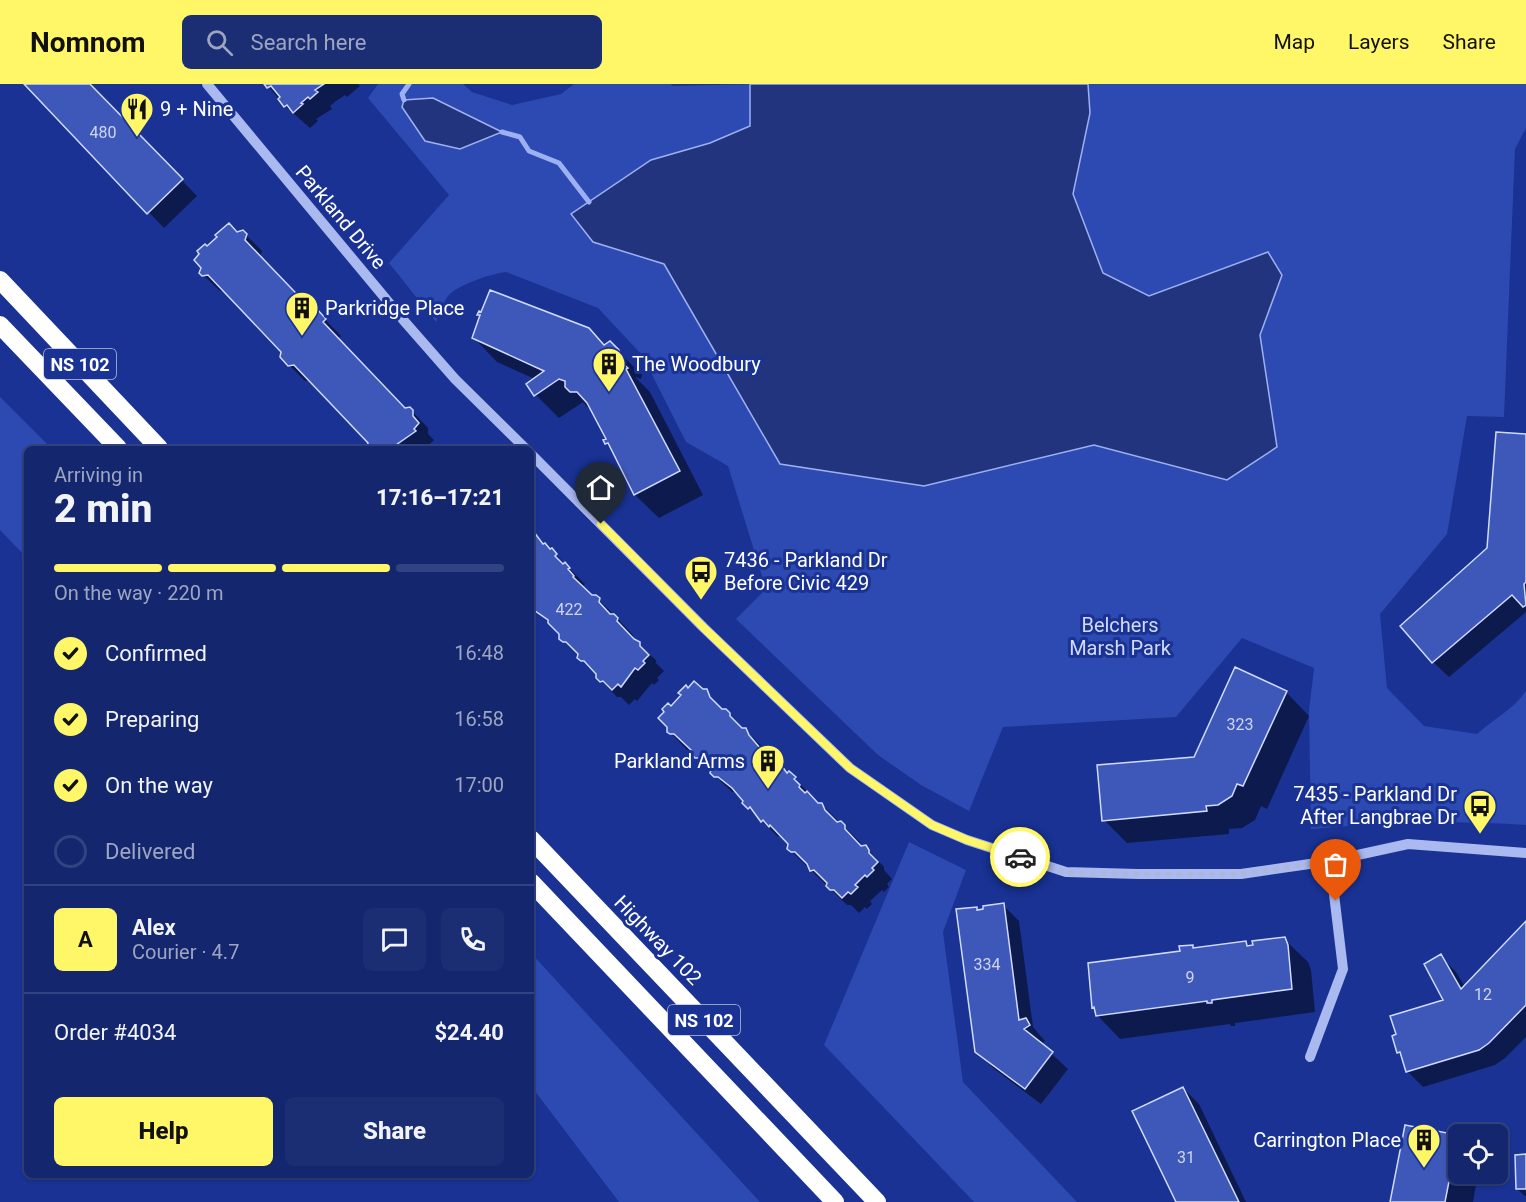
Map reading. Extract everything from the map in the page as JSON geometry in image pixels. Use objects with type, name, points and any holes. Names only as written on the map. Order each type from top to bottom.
[{"type":"highway","name":"NS 102","points":[[0,280],[157,446]]},
{"type":"highway","name":"NS 102","points":[[0,325],[116,446]]},
{"type":"highway","name":"Highway 102","points":[[534,842],[877,1202]]},
{"type":"highway","name":"NS 102","points":[[534,885],[835,1202]]},
{"type":"street","name":"Parkland Drive","points":[[207,84],[405,322],[455,379],[523,446]]},
{"type":"street","points":[[534,457],[704,628],[850,768],[932,825],[967,840],[1066,873],[1241,874],[1330,861],[1408,844],[1526,853]]},
{"type":"street","points":[[1310,1057],[1343,969],[1330,861]]},
{"type":"green space","name":"Belchers Marsh Park","points":[[378,84],[463,84],[472,92],[512,105],[561,94],[574,84],[671,84],[672,86],[750,84],[751,126],[710,143],[651,160],[572,214],[593,242],[664,264],[780,464],[924,486],[1094,445],[1226,480],[1277,447],[1260,335],[1282,275],[1268,252],[1149,296],[1103,273],[1073,194],[1090,113],[1088,84],[1526,84],[1526,128],[1515,149],[1504,417],[1467,416],[1447,534],[1380,614],[1387,688],[1424,726],[1477,734],[1509,709],[1526,691],[1526,825],[1418,822],[1311,829],[1309,710],[1314,668],[1242,638],[1176,717],[1003,727],[969,811],[921,785],[878,755],[736,619],[766,589],[728,466],[686,442],[642,355],[598,308],[506,272],[475,280],[453,292],[444,301],[436,322],[389,263],[449,195],[368,98]]},
{"type":"green space","points":[[0,397],[49,446],[24,446],[24,555],[0,530]]},
{"type":"green space","points":[[909,842],[966,870],[943,932],[963,1082],[1077,1202],[974,1202],[824,1045]]},
{"type":"green space","points":[[534,956],[760,1202],[619,1202],[534,1090]]},
{"type":"shaded area","points":[[750,84],[1088,84],[1090,113],[1073,194],[1103,273],[1149,296],[1268,252],[1282,275],[1260,335],[1277,447],[1227,480],[1094,445],[924,486],[780,464],[664,264],[593,242],[571,214],[651,160],[710,143],[750,126]]},
{"type":"shaded area","points":[[433,98],[502,132],[460,149],[425,141],[402,107],[404,100]]},
{"type":"building","points":[[24,84],[90,84],[183,179],[147,214]]},
{"type":"building","points":[[264,84],[324,84],[315,90],[318,92],[310,99],[308,97],[301,103],[303,104],[293,113],[287,105],[284,107],[278,99],[280,97],[271,86],[267,88]]},
{"type":"building","name":"Parkridge Place","points":[[229,223],[237,232],[243,230],[247,234],[245,240],[314,312],[317,309],[326,319],[323,322],[405,408],[410,407],[413,410],[413,416],[419,423],[414,429],[416,431],[396,445],[398,446],[367,446],[368,443],[294,365],[288,366],[280,357],[281,352],[208,275],[202,276],[199,273],[201,268],[194,260],[199,254],[197,251],[205,244],[207,246],[217,237],[215,235]]},
{"type":"building","name":"The Woodbury","points":[[490,290],[589,328],[604,345],[610,341],[619,350],[620,354],[614,356],[628,368],[626,369],[680,471],[634,495],[608,443],[605,444],[603,440],[606,439],[587,403],[577,392],[570,392],[565,387],[565,381],[559,379],[534,396],[526,384],[544,371],[472,338],[480,315],[477,315],[479,311],[481,312]]},
{"type":"building","points":[[1496,432],[1526,434],[1526,582],[1524,584],[1526,605],[1523,607],[1512,595],[1432,663],[1400,626],[1487,548]]},
{"type":"building","points":[[534,532],[543,544],[552,548],[557,554],[555,556],[563,564],[565,562],[573,577],[592,595],[600,598],[599,602],[610,614],[618,618],[617,621],[634,639],[640,642],[640,646],[649,655],[643,661],[645,663],[638,670],[635,668],[621,687],[618,684],[612,690],[596,678],[596,674],[584,661],[577,658],[578,654],[566,642],[559,639],[559,634],[548,623],[548,620],[534,610]]},
{"type":"building","points":[[534,532],[543,544],[552,548],[557,554],[555,556],[563,564],[565,562],[573,577],[592,595],[600,598],[599,602],[610,614],[618,618],[617,621],[634,639],[640,642],[640,646],[649,655],[643,661],[645,663],[638,670],[635,668],[621,687],[618,684],[612,690],[596,678],[596,674],[584,661],[577,658],[578,654],[566,642],[559,639],[559,634],[548,623],[548,620],[534,610]]},
{"type":"building","points":[[1235,667],[1287,691],[1243,786],[1237,784],[1232,796],[1218,805],[1206,806],[1207,811],[1102,821],[1097,765],[1194,757]]},
{"type":"building","name":"Parkland Arms","points":[[694,681],[703,689],[707,689],[710,697],[722,709],[726,709],[742,728],[746,728],[766,755],[768,754],[774,760],[776,758],[787,773],[789,771],[796,777],[794,779],[805,793],[807,791],[818,803],[822,803],[825,810],[837,822],[841,821],[845,825],[845,829],[861,846],[866,845],[869,853],[878,862],[867,877],[865,875],[855,885],[858,887],[851,894],[848,892],[842,898],[834,890],[830,890],[826,886],[827,883],[814,870],[810,871],[807,864],[795,852],[787,849],[788,844],[770,825],[769,827],[763,820],[761,822],[750,807],[748,809],[742,803],[743,801],[732,788],[718,777],[714,777],[710,773],[711,770],[699,758],[691,754],[692,751],[674,734],[667,732],[667,727],[658,718],[664,712],[662,709],[668,703],[671,706],[681,695],[678,693],[686,685],[688,688]]},
{"type":"building","name":"Parkland Arms","points":[[694,681],[703,689],[707,689],[710,697],[722,709],[726,709],[742,728],[746,728],[766,755],[768,754],[774,760],[776,758],[787,773],[789,771],[796,777],[794,779],[805,793],[807,791],[818,803],[822,803],[825,810],[837,822],[841,821],[845,825],[845,829],[861,846],[866,845],[869,853],[878,862],[867,877],[865,875],[855,885],[858,887],[851,894],[848,892],[842,898],[834,890],[830,890],[826,886],[827,883],[814,870],[810,871],[807,864],[795,852],[787,849],[788,844],[770,825],[769,827],[763,820],[761,822],[750,807],[748,809],[742,803],[743,801],[732,788],[718,777],[714,777],[710,773],[711,770],[699,758],[691,754],[692,751],[674,734],[667,732],[667,727],[658,718],[664,712],[662,709],[668,703],[671,706],[681,695],[678,693],[686,685],[688,688]]},
{"type":"building","points":[[1004,903],[1019,1020],[1026,1018],[1030,1025],[1024,1029],[1053,1052],[1025,1089],[975,1052],[956,909],[977,907],[977,910],[983,909],[983,906]]},
{"type":"building","points":[[1526,921],[1526,1005],[1489,1043],[1479,1050],[1406,1072],[1392,1036],[1396,1034],[1390,1016],[1443,1000],[1424,964],[1441,954],[1461,989]]},
{"type":"building","points":[[1285,937],[1288,945],[1292,989],[1212,1000],[1212,1003],[1207,1003],[1207,1001],[1096,1016],[1094,1007],[1092,1008],[1088,963],[1180,951],[1179,946],[1193,945],[1193,948],[1246,941],[1247,946],[1253,945],[1252,941]]},
{"type":"building","points":[[1183,1087],[1239,1202],[1176,1202],[1132,1111]]},
{"type":"building","name":"Carrington Place","points":[[1405,1125],[1448,1133],[1448,1184],[1445,1202],[1390,1202]]},
{"type":"building","points":[[1526,1154],[1526,1189],[1516,1189],[1515,1155]]},
{"type":"waterway","points":[[404,100],[402,94],[409,84]]},
{"type":"waterway","points":[[502,132],[520,137],[529,151],[559,163],[589,202]]},
{"type":"way so far","points":[[1020,857],[1066,873],[1138,874],[1241,874],[1330,861],[1336,901]]},
{"type":"place","name":"9 + Nine","points":[[137,138]]},
{"type":"place","name":"Parkridge Place","points":[[302,337]]},
{"type":"place","name":"The Woodbury","points":[[609,393]]},
{"type":"place","name":"7436 - Parkland Dr Before Civic 429","points":[[701,601]]},
{"type":"place","name":"Parkland Arms","points":[[768,790]]},
{"type":"place","name":"7435 - Parkland Dr After Langbrae Dr","points":[[1480,835]]},
{"type":"place","name":"Carrington Place","points":[[1424,1169]]},
{"type":"route","points":[[601,524],[704,628],[850,768],[932,825],[967,840],[1020,857]]}]
